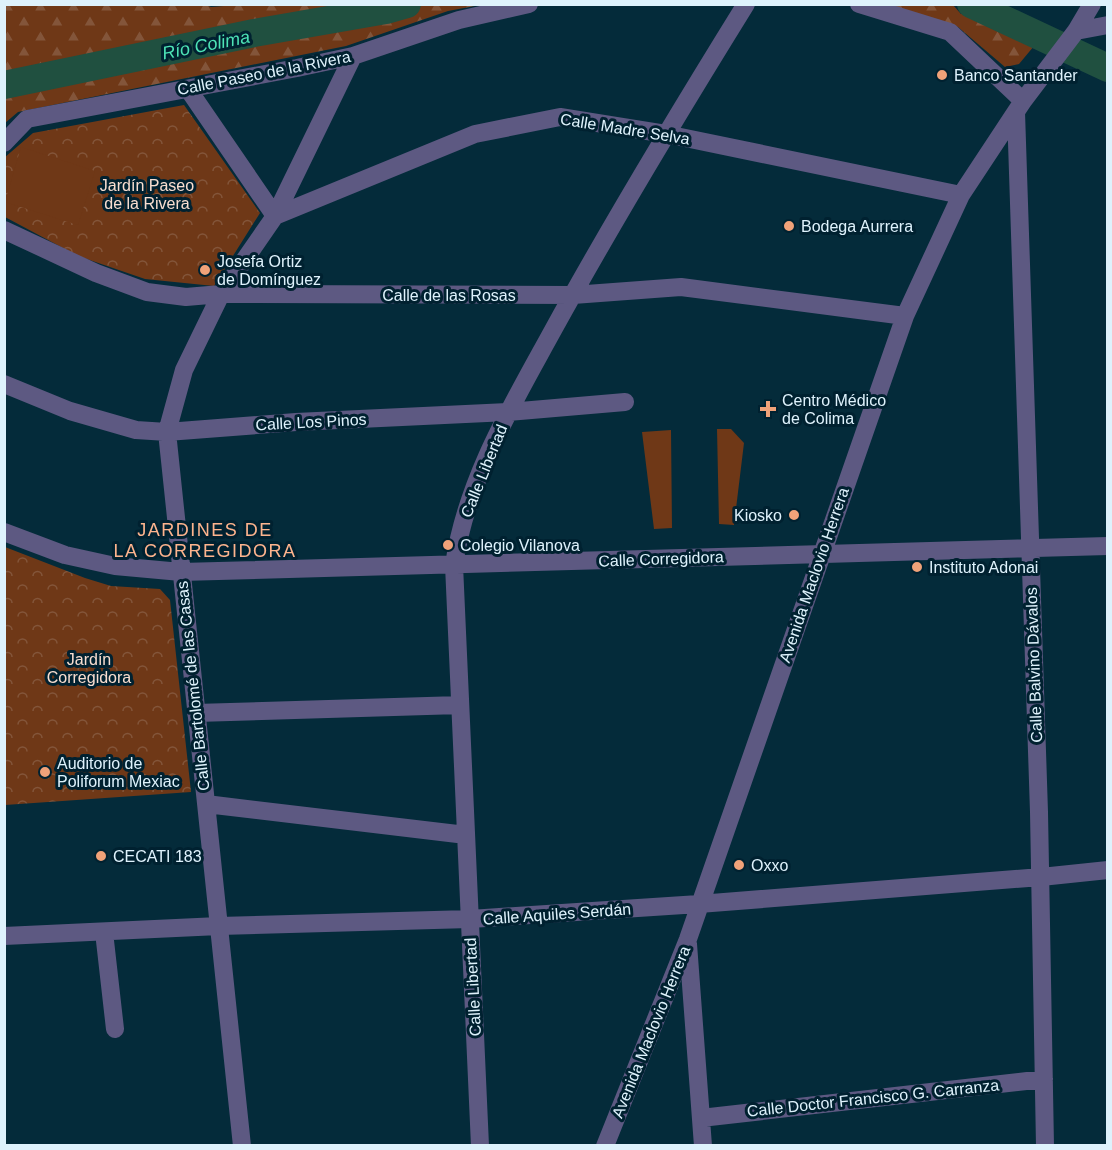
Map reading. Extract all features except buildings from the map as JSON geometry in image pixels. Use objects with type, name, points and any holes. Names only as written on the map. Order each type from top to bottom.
[{"type":"street","name":"Calle Paseo de la Rivera","points":[[4,143],[27,119],[353,56],[459,20],[529,4]]},
{"type":"street","name":"Calle Libertad","points":[[480,1146],[453,565],[457,540],[479,474],[508,412],[666,134],[746,4]]},
{"type":"street","points":[[859,4],[950,32],[1024,100]]},
{"type":"street","name":"Avenida Maclovio Herrera","points":[[605,1146],[688,939],[905,316],[962,195],[1024,100],[1076,31],[1092,4]]},
{"type":"street","points":[[1076,31],[1107,25]]},
{"type":"street","name":"Calle Bartolomé de las Casas","points":[[242,1146],[166,432],[184,370],[221,294],[275,216],[353,56]]},
{"type":"street","points":[[188,89],[275,216]]},
{"type":"street","name":"Calle Balvino Dávalos","points":[[1024,100],[1031,549],[1041,877],[1045,1146]]},
{"type":"street","name":"Calle Madre Selva","points":[[275,216],[475,134],[560,117],[666,134],[962,195]]},
{"type":"street","name":"Calle de las Rosas","points":[[4,231],[96,273],[147,292],[186,297],[221,294],[573,295],[681,287],[905,316]]},
{"type":"street","name":"Calle Los Pinos","points":[[4,384],[81,414],[136,430],[166,432],[296,422],[508,412],[625,402]]},
{"type":"street","name":"Calle Corregidora","points":[[4,532],[65,555],[115,566],[181,572],[1107,546]]},
{"type":"street","points":[[196,713],[460,705]]},
{"type":"street","points":[[206,804],[466,835]]},
{"type":"street","name":"Calle Aquiles Serdán","points":[[4,936],[219,926],[470,919],[699,904],[1107,870]]},
{"type":"street","points":[[104,932],[115,1029]]},
{"type":"street","points":[[688,939],[704,1146]]},
{"type":"street","name":"Calle Doctor Francisco G. Carranza","points":[[701,1118],[1044,1079]]},
{"type":"green space","points":[[204,4],[211,7],[250,4],[480,5],[448,11],[346,46],[18,112],[5,123],[5,5]]},
{"type":"green space","points":[[885,5],[953,5],[961,14],[978,13],[1023,34],[1034,46],[1019,64],[1005,67],[958,27]]},
{"type":"green space","name":"Jardín Paseo de la Rivera","points":[[184,105],[260,213],[214,286],[145,279],[78,256],[5,217],[4,158],[33,133]]},
{"type":"green space","points":[[21,147],[95,171],[78,225],[5,202]]},
{"type":"green space","points":[[717,429],[731,429],[744,443],[734,525],[719,524]]},
{"type":"green space","points":[[671,430],[672,528],[654,529],[642,432]]},
{"type":"green space","name":"Jardín Corregidora","points":[[5,547],[111,586],[160,589],[170,600],[191,792],[5,805]]},
{"type":"waterway","name":"Río Colima","points":[[4,85],[407,4]]},
{"type":"waterway","name":"Río Colima","points":[[971,4],[1108,68]]},
{"type":"place","name":"Banco Santander","points":[[942,75]]},
{"type":"place","name":"Bodega Aurrera","points":[[789,226]]},
{"type":"place","name":"Josefa Ortiz de Domínguez","points":[[205,270]]},
{"type":"place","name":"Centro Médico de Colima","points":[[768,409]]},
{"type":"place","name":"Kiosko","points":[[794,515]]},
{"type":"place","name":"Colegio Vilanova","points":[[448,545]]},
{"type":"place","name":"Instituto Adonai","points":[[917,567]]},
{"type":"place","name":"Auditorio de Poliforum Mexiac","points":[[45,772]]},
{"type":"place","name":"CECATI 183","points":[[101,856]]},
{"type":"place","name":"Oxxo","points":[[739,865]]},
{"type":"district","name":"JARDINES DE LA CORREGIDORA","points":[[205,540]]}]
